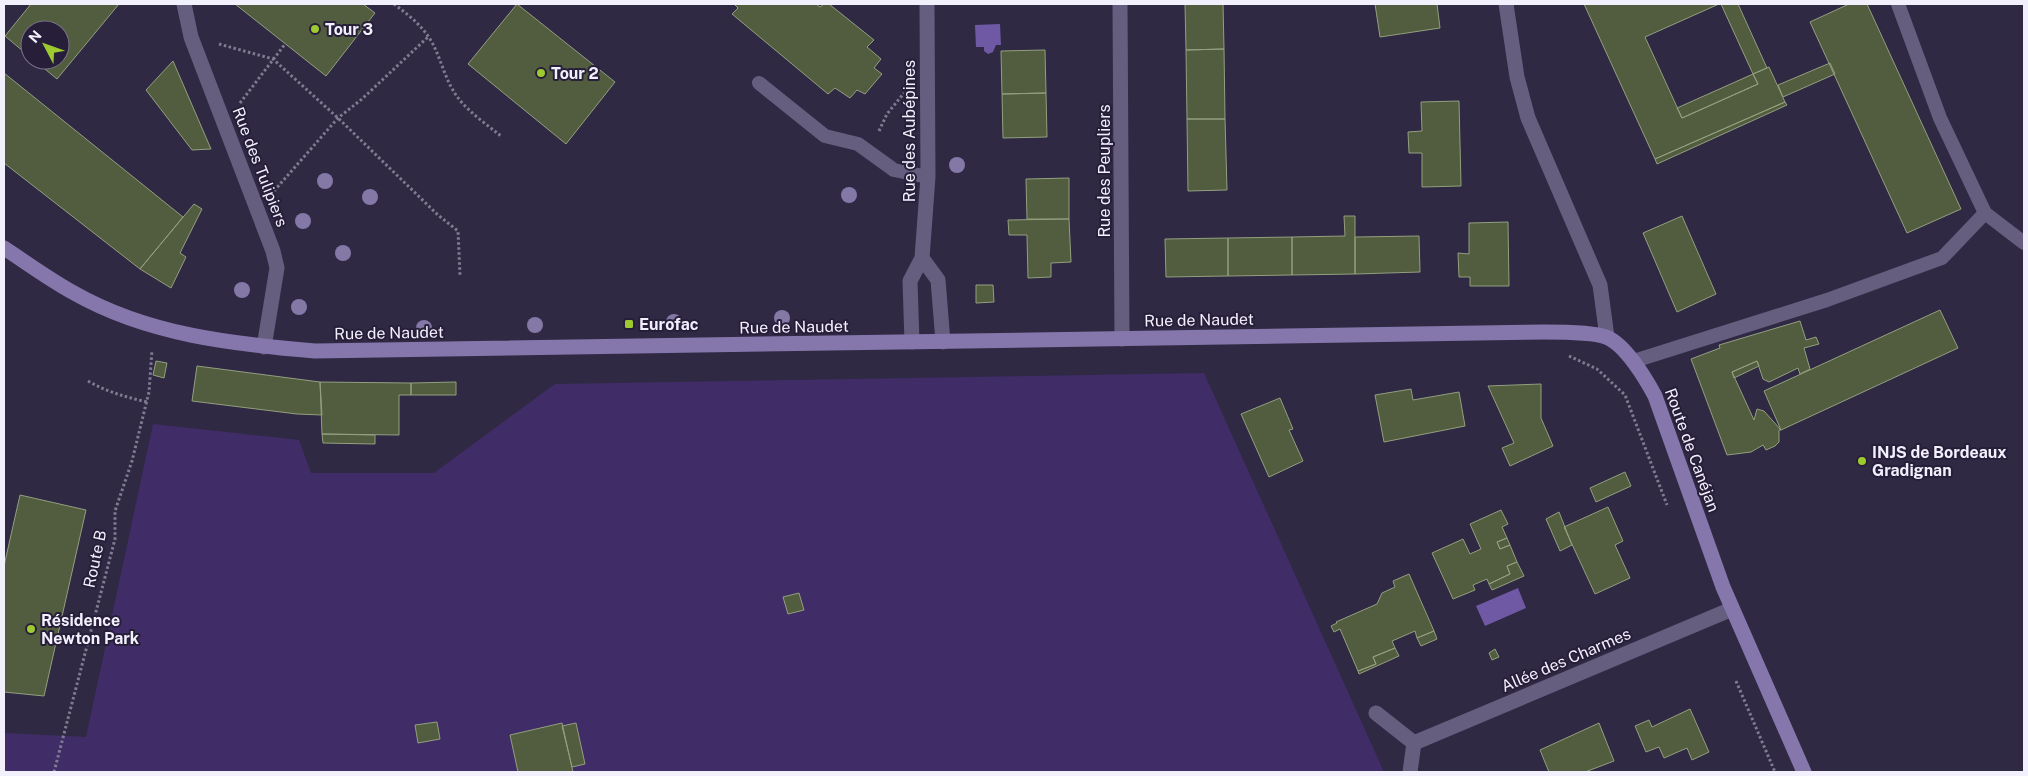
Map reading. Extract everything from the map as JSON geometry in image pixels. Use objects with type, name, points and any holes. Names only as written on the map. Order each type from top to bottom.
[{"type":"street","name":"Rue des Tulipiers","points":[[184,4],[191,37],[273,250],[277,268],[264,347]]},
{"type":"street","name":"Rue des Aubépines","points":[[912,342],[910,281],[922,258],[928,177],[927,4]]},
{"type":"street","name":"Rue des Peupliers","points":[[1120,4],[1122,339]]},
{"type":"street","points":[[1506,4],[1517,77],[1528,118],[1600,285],[1607,337]]},
{"type":"street","name":"Rue de Naudet","points":[[4,248],[73,293],[127,317],[188,335],[226,343],[315,351],[1544,332],[1566,332],[1607,337]]},
{"type":"street","points":[[922,258],[938,280],[943,342]]},
{"type":"street","name":"Route de Canéjan","points":[[1607,337],[1634,361],[1646,378],[1655,396],[1719,578],[1804,772]]},
{"type":"street","name":"Allée des Charmes","points":[[1414,743],[1732,609]]},
{"type":"street","points":[[1376,713],[1414,743],[1410,772]]},
{"type":"lane","points":[[1898,4],[1940,118],[1985,212],[2024,243]]},
{"type":"lane","points":[[759,82],[825,136],[858,144],[894,170],[928,177]]},
{"type":"lane","points":[[1634,361],[1827,300],[1942,258],[1985,212]]},
{"type":"path","points":[[394,4],[410,16],[428,36],[447,81],[457,97],[470,111],[501,136]]},
{"type":"path","points":[[258,209],[338,118],[362,99],[428,36]]},
{"type":"path","points":[[191,37],[273,59],[338,118],[438,215],[458,231],[460,275]]},
{"type":"path","points":[[224,122],[285,44]]},
{"type":"path","points":[[868,152],[887,114],[907,90]]},
{"type":"path","points":[[144,347],[161,352]]},
{"type":"path","name":"Route B","points":[[54,772],[115,539],[115,511],[132,461],[147,402],[152,350]]},
{"type":"path","points":[[1567,355],[1598,369],[1625,395],[1668,506]]},
{"type":"path","points":[[88,381],[102,389],[147,402]]},
{"type":"path","points":[[1733,672],[1775,772]]},
{"type":"shaded area","points":[[1000,24],[1001,45],[996,45],[993,52],[988,54],[984,51],[984,47],[976,47],[975,25]]},
{"type":"shaded area","points":[[1204,373],[1384,772],[4,772],[4,733],[86,737],[153,424],[299,440],[311,473],[434,473],[555,384]]},
{"type":"shaded area","points":[[1518,588],[1526,608],[1485,626],[1476,606]]},
{"type":"building","points":[[31,4],[119,4],[70,63],[70,20],[20,20],[20,49],[5,36]]},
{"type":"building","name":"Tour 3","points":[[235,4],[363,4],[375,13],[326,76]]},
{"type":"building","name":"Tour 2","points":[[517,4],[615,82],[566,144],[468,64]]},
{"type":"building","points":[[734,4],[816,4],[820,7],[824,4],[829,4],[874,40],[867,47],[881,59],[874,68],[882,74],[865,94],[857,90],[850,98],[835,88],[828,94],[732,14],[738,8]]},
{"type":"building","points":[[1185,4],[1223,4],[1224,49],[1186,50]]},
{"type":"building","points":[[1375,4],[1437,4],[1440,28],[1380,37]]},
{"type":"building","points":[[1584,4],[1719,4],[1645,37],[1682,118],[1758,84],[1753,74],[1769,67],[1785,102],[1655,159]]},
{"type":"building","points":[[1721,4],[1738,4],[1767,68],[1753,74]]},
{"type":"building","points":[[1849,4],[1867,4],[1961,209],[1907,233],[1810,22]]},
{"type":"building","points":[[1224,49],[1225,119],[1187,119],[1186,50]]},
{"type":"building","points":[[1045,50],[1046,93],[1002,94],[1001,51]]},
{"type":"building","points":[[173,61],[211,149],[192,150],[146,90]]},
{"type":"building","points":[[1830,63],[1835,74],[1783,97],[1778,85]]},
{"type":"building","points":[[46,70],[64,70],[57,79]]},
{"type":"building","points":[[4,73],[183,217],[140,269],[4,163]]},
{"type":"building","points":[[1753,74],[1758,84],[1682,118],[1677,108]]},
{"type":"building","points":[[1046,93],[1047,137],[1003,138],[1002,94]]},
{"type":"building","points":[[1459,101],[1461,186],[1422,187],[1422,153],[1409,153],[1408,132],[1422,131],[1421,102]]},
{"type":"building","points":[[1785,102],[1787,105],[1657,164],[1655,159]]},
{"type":"building","points":[[1187,119],[1225,119],[1227,190],[1188,191]]},
{"type":"building","points":[[1069,178],[1069,219],[1027,219],[1026,179]]},
{"type":"building","points":[[194,204],[202,209],[180,253],[186,257],[171,288],[140,269]]},
{"type":"building","points":[[1344,216],[1355,216],[1355,274],[1292,275],[1292,237],[1345,236]]},
{"type":"building","points":[[1682,216],[1716,294],[1677,312],[1643,233]]},
{"type":"building","points":[[1069,219],[1071,262],[1051,263],[1051,277],[1028,278],[1027,235],[1009,235],[1008,220]]},
{"type":"building","points":[[1508,222],[1509,286],[1470,286],[1470,277],[1459,277],[1458,253],[1469,254],[1469,223]]},
{"type":"building","points":[[1419,236],[1420,272],[1355,274],[1355,237]]},
{"type":"building","points":[[1292,237],[1292,275],[1228,276],[1228,238]]},
{"type":"building","points":[[1228,238],[1228,276],[1166,277],[1165,239]]},
{"type":"building","points":[[976,285],[993,285],[994,302],[976,303]]},
{"type":"building","points":[[1940,310],[1958,348],[1781,430],[1764,391]]},
{"type":"building","points":[[1800,321],[1806,340],[1816,337],[1819,344],[1804,348],[1810,369],[1800,374],[1798,368],[1769,382],[1763,379],[1757,361],[1732,372],[1754,420],[1757,409],[1764,411],[1781,430],[1779,430],[1779,442],[1766,450],[1763,445],[1751,452],[1727,455],[1691,359],[1720,348],[1719,345]]},
{"type":"building","points":[[156,361],[167,363],[164,378],[153,375]]},
{"type":"building","points":[[1757,361],[1759,366],[1734,378],[1732,372]]},
{"type":"building","points":[[197,366],[320,382],[322,415],[297,414],[192,401]]},
{"type":"building","points":[[320,382],[411,383],[411,395],[399,395],[399,435],[322,434]]},
{"type":"building","points":[[456,382],[456,395],[411,395],[411,383]]},
{"type":"building","points":[[1541,384],[1541,418],[1553,446],[1510,466],[1502,448],[1514,443],[1488,386]]},
{"type":"building","points":[[1411,389],[1413,400],[1459,392],[1465,426],[1384,442],[1375,395]]},
{"type":"building","points":[[1280,398],[1293,429],[1289,430],[1303,461],[1269,477],[1241,414]]},
{"type":"building","points":[[322,434],[375,435],[375,444],[323,443]]},
{"type":"building","points":[[1625,472],[1631,486],[1596,502],[1590,488]]},
{"type":"building","name":"Résidence Newton Park","points":[[20,495],[86,510],[44,696],[4,692],[4,566]]},
{"type":"building","points":[[1608,507],[1623,541],[1615,545],[1630,578],[1595,594],[1564,527]]},
{"type":"building","points":[[1501,510],[1508,524],[1502,527],[1507,538],[1497,542],[1500,549],[1510,545],[1517,562],[1507,566],[1510,574],[1489,584],[1487,579],[1473,585],[1475,590],[1453,599],[1432,553],[1463,539],[1470,554],[1481,549],[1470,524]]},
{"type":"building","points":[[1559,512],[1572,545],[1560,551],[1546,519]]},
{"type":"building","points":[[1507,538],[1510,545],[1500,549],[1497,542]]},
{"type":"building","points":[[1517,562],[1524,576],[1492,590],[1489,584],[1510,574],[1507,566]]},
{"type":"building","points":[[1409,574],[1434,631],[1417,638],[1415,631],[1392,641],[1395,648],[1373,657],[1376,664],[1358,671],[1340,629],[1334,632],[1331,626],[1377,604],[1382,593],[1395,587],[1393,581]]},
{"type":"building","points":[[799,593],[804,610],[788,614],[783,597]]},
{"type":"building","points":[[1434,631],[1437,639],[1421,646],[1417,638]]},
{"type":"building","points":[[1395,648],[1399,656],[1359,674],[1358,671],[1376,664],[1373,657]]},
{"type":"building","points":[[1495,649],[1499,657],[1492,660],[1489,653]]},
{"type":"building","points":[[1690,709],[1709,752],[1692,760],[1687,748],[1664,758],[1659,747],[1646,752],[1635,726],[1649,720],[1652,727]]},
{"type":"building","points":[[437,722],[440,739],[418,743],[415,725]]},
{"type":"building","points":[[562,723],[573,772],[518,772],[510,735]]},
{"type":"building","points":[[576,723],[585,764],[572,767],[562,726]]},
{"type":"building","points":[[1599,723],[1614,761],[1585,772],[1549,772],[1540,750]]},
{"type":"place","name":"Tour 3","points":[[315,29]]},
{"type":"place","name":"Tour 2","points":[[541,73]]},
{"type":"place","name":"Eurofac","points":[[629,324]]},
{"type":"place","name":"INJS de Bordeaux Gradignan","points":[[1862,461]]},
{"type":"place","name":"Résidence Newton Park","points":[[31,629]]}]
